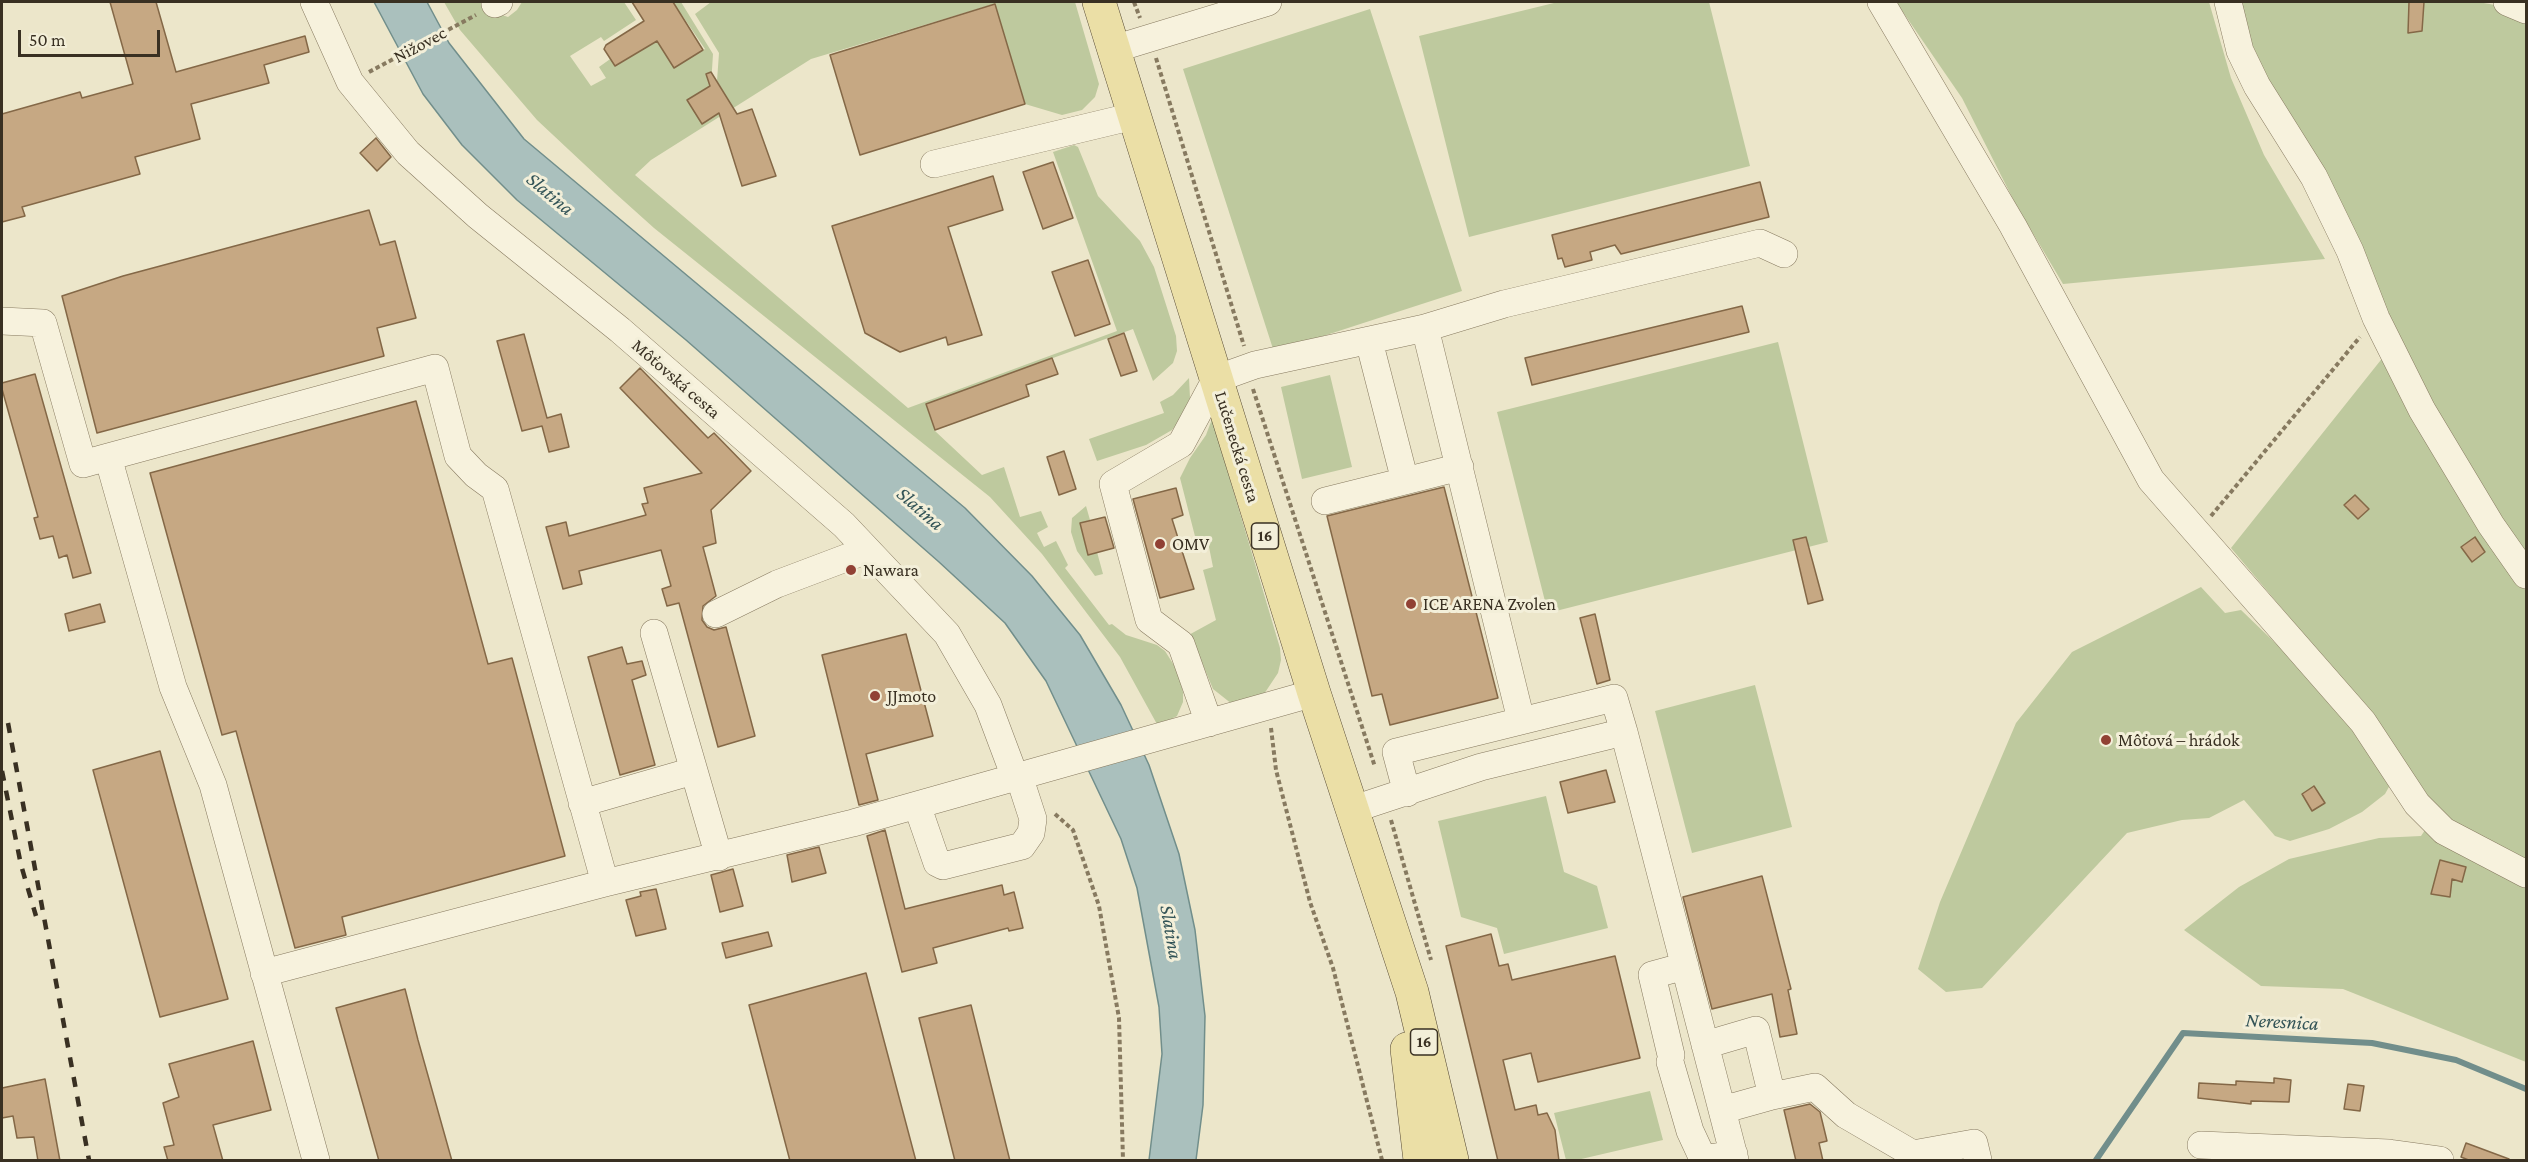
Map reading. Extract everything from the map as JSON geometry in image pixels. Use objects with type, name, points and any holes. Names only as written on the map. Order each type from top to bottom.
[{"type":"main road","name":"Lučenecká cesta","points":[[1099,2],[1134,116],[1231,373],[1314,693],[1412,992],[1452,1161]]},
{"type":"main road","name":"Lučenecká cesta","points":[[1389,926],[1420,1161]]},
{"type":"street","name":"Môťovská cesta","points":[[314,2],[350,82],[408,153],[478,216],[620,330],[844,525],[947,634],[988,705],[1033,819],[1031,833],[1022,846],[944,866],[937,863],[932,856],[917,805]]},
{"type":"street","points":[[1114,49],[1268,2]]},
{"type":"street","points":[[1881,2],[2013,226],[2151,480],[2363,722],[2417,804],[2444,831],[2526,874]]},
{"type":"street","points":[[2228,2],[2240,51],[2252,78],[2319,186],[2349,250],[2376,318],[2422,410],[2491,525],[2526,575]]},
{"type":"street","points":[[2507,2],[2526,10]]},
{"type":"street","points":[[934,164],[1134,116]]},
{"type":"street","points":[[1209,723],[1180,644],[1149,620],[1113,484],[1181,444],[1231,373],[1425,328],[1504,304],[1760,243],[1784,254]]},
{"type":"street","points":[[2,321],[43,323],[83,464],[435,368],[458,456],[476,475],[495,489],[605,883]]},
{"type":"street","points":[[1425,328],[1521,720]]},
{"type":"street","points":[[1369,341],[1405,481]]},
{"type":"street","points":[[108,457],[170,676],[213,785],[316,1161]]},
{"type":"street","points":[[1325,501],[1460,467]]},
{"type":"street","points":[[716,614],[777,584],[867,550]]},
{"type":"street","points":[[654,633],[719,857]]},
{"type":"street","points":[[264,973],[605,883],[719,857],[917,805],[1314,693]]},
{"type":"street","points":[[1396,796],[1396,752],[1614,698],[1624,732],[1735,1157],[1703,1159],[1690,1131],[1670,1059],[1652,975],[1685,966]]},
{"type":"street","points":[[1351,810],[1481,767],[1624,732]]},
{"type":"street","points":[[582,803],[693,771]]},
{"type":"street","points":[[1705,1045],[1756,1030],[1772,1096]]},
{"type":"street","points":[[1722,1110],[1815,1087],[1846,1114],[1913,1154],[1974,1143],[1978,1161]]},
{"type":"street","points":[[2201,1145],[2440,1161]]},
{"type":"path","name":"Nižovec","points":[[383,64],[456,26]]},
{"type":"path","points":[[1149,38],[1246,350],[1231,373],[1396,796],[1432,966]]},
{"type":"path","points":[[2198,531],[2376,318]]},
{"type":"path","points":[[1268,706],[1279,781],[1310,902],[1333,968],[1382,1161]]},
{"type":"path","points":[[1048,807],[1072,830],[1099,906],[1119,1018],[1124,1161]]},
{"type":"green space","points":[[444,2],[486,2],[481,5],[487,13],[493,12],[508,17],[517,10],[522,2],[624,2],[636,20],[604,41],[601,37],[570,56],[591,86],[606,78],[599,67],[613,57],[619,64],[649,45],[650,30],[674,68],[705,49],[673,2],[681,2],[713,54],[711,85],[687,100],[702,124],[732,105],[717,81],[719,53],[695,14],[711,2],[1075,2],[1099,84],[1095,97],[1082,110],[1062,115],[1025,104],[994,4],[811,59],[651,160],[635,175],[908,408],[1117,331],[1053,152],[1074,145],[1078,147],[1098,196],[1140,241],[1154,267],[1176,336],[1177,351],[1173,363],[1153,381],[1133,329],[926,404],[935,431],[982,475],[1004,467],[1020,517],[1041,511],[1048,527],[1037,533],[1044,547],[1056,541],[1068,565],[1065,568],[1109,625],[1112,624],[1126,635],[1157,645],[1165,651],[1177,670],[1183,692],[1183,702],[1177,716],[1158,726],[1120,657],[1042,554],[990,497],[654,228],[615,193],[537,120],[460,30]]},
{"type":"green space","points":[[1558,2],[1709,2],[1750,166],[1469,237],[1419,36]]},
{"type":"green space","points":[[1896,2],[2209,2],[2231,78],[2264,155],[2325,259],[2063,284],[2015,203],[1962,98]]},
{"type":"green space","points":[[2235,2],[2478,2],[2495,5],[2526,19],[2526,1062],[2343,989],[2261,986],[2184,930],[2239,887],[2289,859],[2379,838],[2421,836],[2439,809],[2388,749],[2360,701],[2231,548],[2396,341],[2247,52]]},
{"type":"green space","points":[[1370,9],[1462,291],[1274,352],[1183,69]]},
{"type":"green space","points":[[1778,342],[1828,542],[1548,613],[1497,412]]},
{"type":"green space","points":[[1330,375],[1352,467],[1302,479],[1281,387]]},
{"type":"green space","points":[[1189,378],[1190,398],[1180,420],[1172,430],[1146,445],[1097,461],[1089,439],[1164,413],[1160,402],[1173,395]]},
{"type":"green space","points":[[1212,419],[1280,648],[1281,660],[1278,673],[1264,694],[1232,704],[1213,689],[1200,658],[1185,637],[1216,620],[1203,570],[1213,567],[1208,542],[1197,544],[1180,478],[1206,435]]},
{"type":"green space","points":[[1086,506],[1090,520],[1080,523],[1097,552],[1103,574],[1095,576],[1077,551],[1071,532],[1072,518]]},
{"type":"green space","points":[[2201,587],[2225,613],[2241,610],[2346,711],[2390,785],[2385,794],[2362,812],[2329,829],[2290,841],[2275,836],[2244,800],[2209,818],[2182,820],[2127,833],[1982,988],[1946,992],[1918,969],[1940,902],[2016,723],[2072,652]]},
{"type":"green space","points":[[1755,685],[1792,827],[1692,853],[1655,711]]},
{"type":"green space","points":[[1546,796],[1564,872],[1597,886],[1608,928],[1504,954],[1497,928],[1461,917],[1438,821]]},
{"type":"green space","points":[[1650,1091],[1663,1140],[1577,1160],[1566,1160],[1554,1113]]},
{"type":"water","name":"Slatina","points":[[374,2],[427,2],[449,43],[524,139],[965,508],[1032,576],[1080,635],[1121,705],[1149,765],[1179,854],[1195,930],[1205,1016],[1203,1105],[1196,1160],[1149,1160],[1162,1054],[1159,1007],[1137,888],[1121,839],[1046,681],[1005,623],[939,562],[686,340],[517,200],[462,145],[423,94]]},
{"type":"building","points":[[110,2],[156,2],[176,72],[305,36],[309,52],[264,65],[269,83],[191,104],[200,139],[135,157],[140,174],[22,207],[25,216],[2,222],[2,114],[80,92],[82,98],[133,84]]},
{"type":"building","points":[[632,2],[673,2],[703,50],[674,68],[657,41],[615,66],[604,49],[606,45],[644,21]]},
{"type":"building","points":[[2409,2],[2424,2],[2422,31],[2408,33]]},
{"type":"building","points":[[995,4],[1025,104],[860,155],[830,55]]},
{"type":"building","points":[[711,72],[737,114],[752,109],[776,176],[742,186],[719,113],[702,124],[687,100],[710,86],[706,74]]},
{"type":"building","points":[[376,138],[391,157],[377,171],[360,153]]},
{"type":"building","points":[[1053,162],[1073,218],[1043,229],[1023,172]]},
{"type":"building","points":[[993,176],[1003,210],[948,227],[982,335],[948,345],[946,337],[900,352],[865,333],[832,226]]},
{"type":"building","points":[[1760,182],[1769,217],[1621,254],[1615,245],[1590,252],[1592,260],[1565,267],[1562,258],[1558,259],[1552,235]]},
{"type":"building","points":[[369,210],[380,245],[395,241],[416,318],[377,328],[384,356],[97,433],[62,296],[123,276]]},
{"type":"building","points":[[1088,260],[1110,324],[1075,336],[1052,272]]},
{"type":"building","points":[[1742,306],[1749,332],[1532,385],[1525,358]]},
{"type":"building","points":[[1124,333],[1137,371],[1121,376],[1108,339]]},
{"type":"building","points":[[524,334],[547,418],[561,414],[569,447],[549,452],[542,426],[522,431],[497,341]]},
{"type":"building","points":[[1052,358],[1058,374],[1026,385],[1029,396],[935,430],[926,404]]},
{"type":"building","points":[[640,368],[708,438],[714,433],[751,471],[711,510],[716,543],[703,547],[716,596],[703,606],[702,620],[707,627],[714,630],[726,627],[755,736],[718,747],[679,603],[667,606],[662,589],[671,586],[661,550],[579,571],[582,584],[563,589],[546,527],[566,522],[569,536],[646,515],[642,504],[648,503],[644,488],[702,473],[620,388]]},
{"type":"building","points":[[35,374],[91,573],[73,578],[67,555],[59,558],[53,536],[40,539],[34,518],[38,517],[2,389],[2,383]]},
{"type":"building","points":[[416,401],[488,664],[512,658],[565,856],[342,917],[346,935],[295,948],[236,731],[222,735],[150,473]]},
{"type":"building","points":[[1064,451],[1076,489],[1059,495],[1047,457]]},
{"type":"building","name":"ICE ARENA Zvolen","points":[[1444,487],[1498,698],[1390,725],[1382,694],[1372,696],[1327,516]]},
{"type":"building","points":[[1176,488],[1183,515],[1172,519],[1194,589],[1160,598],[1133,499]]},
{"type":"building","points":[[2355,495],[2369,509],[2358,519],[2344,505]]},
{"type":"building","points":[[1105,517],[1114,548],[1088,555],[1080,523]]},
{"type":"building","points":[[1806,537],[1823,600],[1808,604],[1793,540]]},
{"type":"building","points":[[2475,537],[2485,552],[2472,562],[2461,547]]},
{"type":"building","points":[[100,604],[105,622],[69,631],[65,614]]},
{"type":"building","points":[[1595,614],[1610,680],[1597,684],[1580,618]]},
{"type":"building","points":[[906,634],[933,736],[866,754],[878,800],[859,805],[822,655]]},
{"type":"building","points":[[622,647],[627,664],[642,661],[646,675],[632,680],[655,765],[620,775],[588,657]]},
{"type":"building","points":[[160,751],[228,999],[160,1017],[93,770]]},
{"type":"building","points":[[1606,770],[1615,802],[1568,813],[1560,782]]},
{"type":"building","points":[[2314,786],[2325,803],[2312,811],[2302,794]]},
{"type":"building","points":[[885,830],[905,909],[1002,885],[1004,895],[1014,892],[1023,928],[1009,931],[1008,928],[933,948],[937,963],[902,972],[867,836]]},
{"type":"building","points":[[819,847],[826,873],[792,882],[787,855]]},
{"type":"building","points":[[2440,860],[2466,867],[2462,882],[2452,879],[2450,897],[2431,894]]},
{"type":"building","points":[[733,869],[743,906],[720,912],[711,875]]},
{"type":"building","points":[[1762,876],[1791,989],[1788,990],[1797,1034],[1780,1037],[1772,994],[1712,1009],[1683,897]]},
{"type":"building","points":[[656,889],[666,929],[636,936],[626,900],[641,896],[640,892]]},
{"type":"building","points":[[768,932],[772,946],[726,958],[722,943]]},
{"type":"building","points":[[1491,934],[1499,966],[1508,964],[1512,980],[1615,956],[1640,1058],[1538,1082],[1531,1053],[1503,1060],[1515,1110],[1536,1105],[1538,1115],[1547,1113],[1555,1130],[1559,1161],[1498,1161],[1446,946]]},
{"type":"building","points":[[866,973],[916,1161],[790,1161],[749,1005]]},
{"type":"building","points":[[405,989],[452,1161],[379,1161],[336,1008]]},
{"type":"building","points":[[971,1005],[1010,1161],[955,1161],[919,1018]]},
{"type":"building","points":[[253,1041],[271,1110],[213,1125],[223,1161],[168,1161],[164,1147],[174,1145],[163,1103],[179,1097],[169,1064]]},
{"type":"building","points":[[2274,1078],[2291,1080],[2289,1102],[2251,1101],[2251,1104],[2198,1098],[2199,1083],[2236,1085],[2236,1081],[2274,1083]]},
{"type":"building","points":[[45,1079],[60,1161],[38,1161],[34,1137],[17,1138],[13,1116],[2,1118],[2,1088]]},
{"type":"building","points":[[2348,1084],[2364,1086],[2360,1111],[2344,1109]]},
{"type":"building","points":[[1810,1104],[1820,1112],[1827,1141],[1819,1143],[1823,1161],[1796,1161],[1784,1110]]},
{"type":"building","points":[[2466,1143],[2509,1159],[2509,1161],[2471,1161],[2461,1157]]},
{"type":"waterway","name":"Neresnica","points":[[2096,1160],[2183,1033],[2372,1043],[2456,1060],[2526,1089]]},
{"type":"railway","points":[[8,723],[89,1160]]},
{"type":"railway","points":[[2,771],[21,865],[36,916]]},
{"type":"place","name":"OMV","points":[[1160,544]]},
{"type":"place","name":"Nawara","points":[[851,570]]},
{"type":"place","name":"ICE ARENA Zvolen","points":[[1411,604]]},
{"type":"place","name":"JJmoto","points":[[875,696]]},
{"type":"place","name":"Môťová – hrádok","points":[[2106,740]]}]
